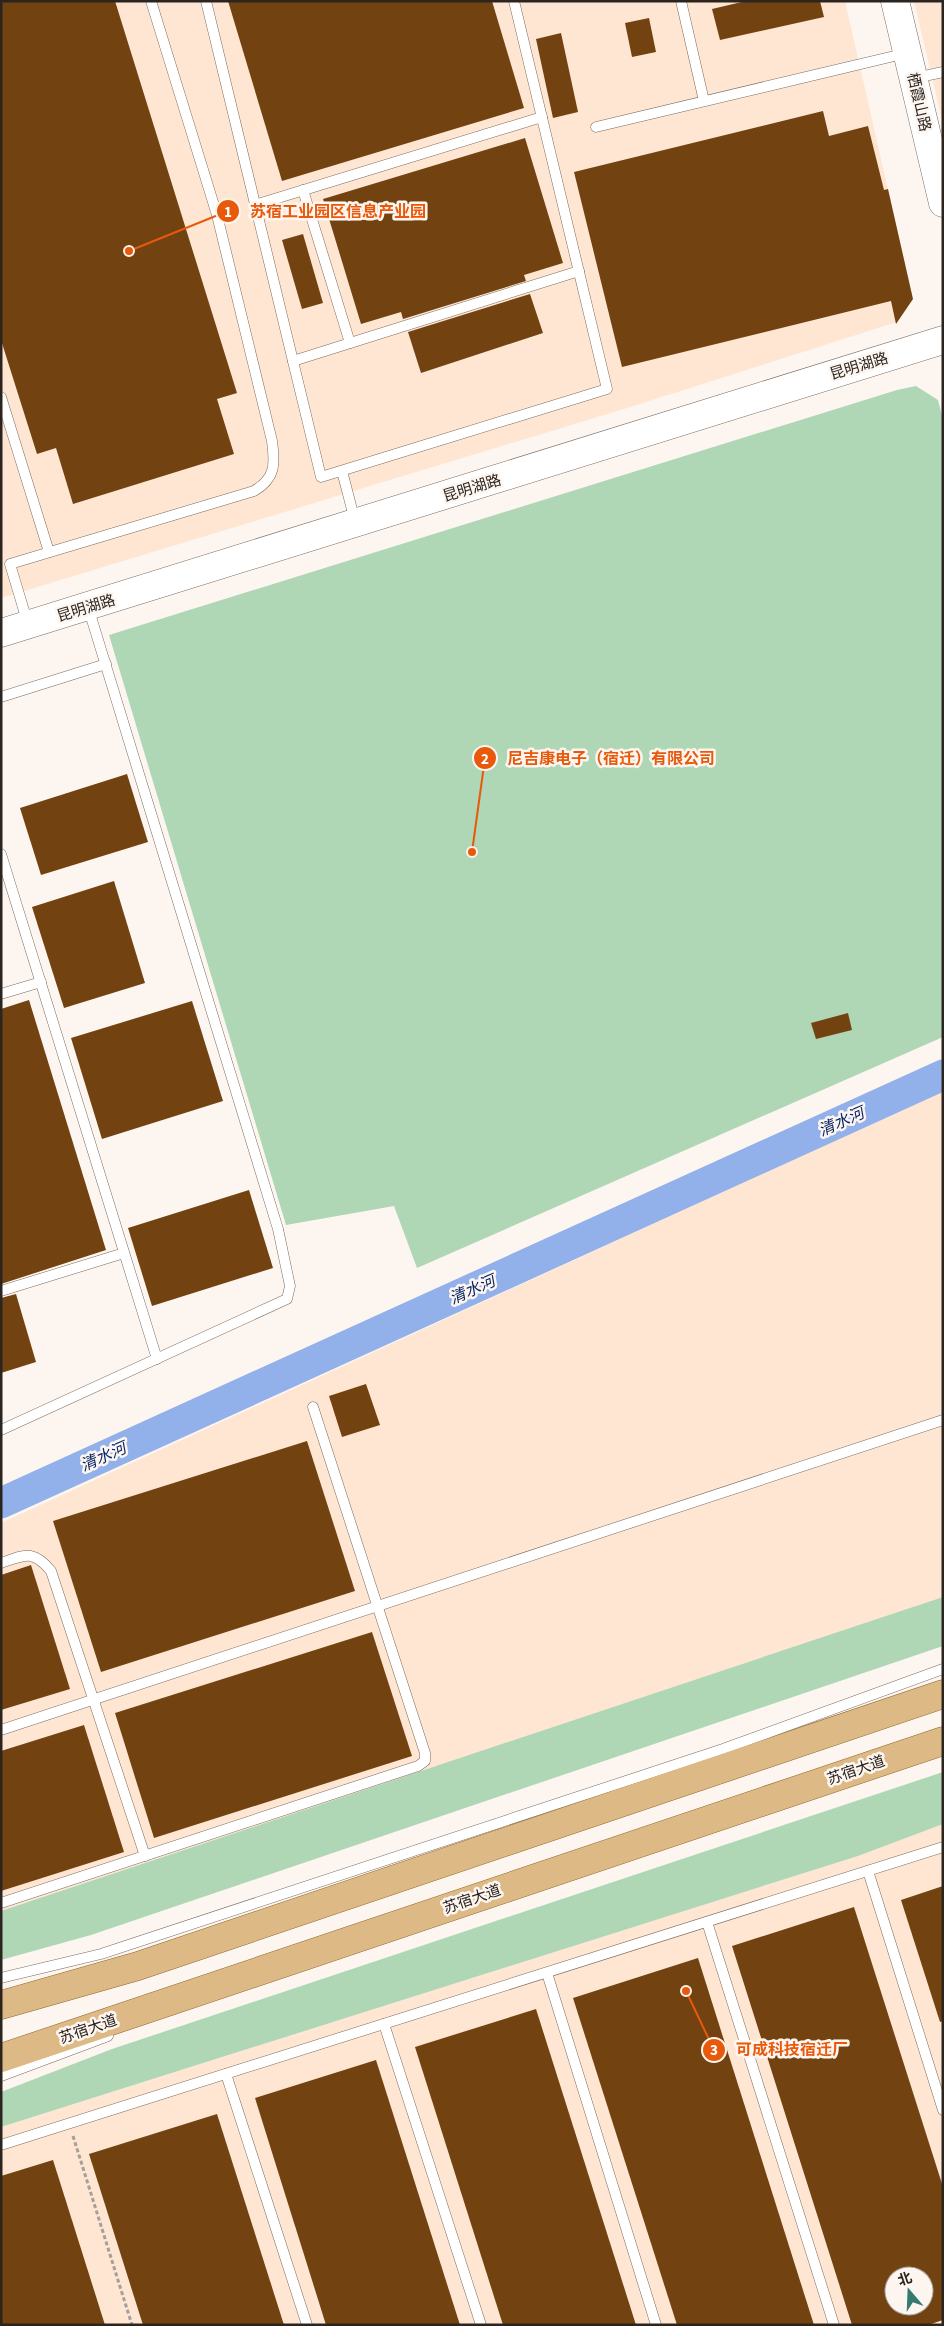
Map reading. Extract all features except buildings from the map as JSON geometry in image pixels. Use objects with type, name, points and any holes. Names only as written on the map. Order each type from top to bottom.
[{"type":"main road","points":[[1,2005],[138,1966],[943,1694]]},
{"type":"main road","name":"苏宿大道","points":[[1,2058],[943,1740]]},
{"type":"street","name":"栖霞山路","points":[[895,1],[943,203]]},
{"type":"street","name":"昆明湖路","points":[[1,633],[943,340]]},
{"type":"lane","points":[[29,625],[6,563],[254,491],[265,484],[272,473],[274,456],[272,441],[217,215],[152,1]]},
{"type":"lane","points":[[206,1],[321,477],[607,389],[514,1]]},
{"type":"lane","points":[[681,1],[704,101]]},
{"type":"lane","points":[[596,126],[704,101],[911,66],[943,72]]},
{"type":"lane","points":[[255,205],[542,117]]},
{"type":"lane","points":[[303,190],[350,343]]},
{"type":"lane","points":[[293,361],[579,271]]},
{"type":"lane","points":[[1,397],[49,552]]},
{"type":"lane","points":[[342,471],[356,524]]},
{"type":"lane","points":[[1,1430],[287,1298],[290,1286],[278,1229],[88,607]]},
{"type":"lane","points":[[1,697],[106,664]]},
{"type":"lane","points":[[1,854],[157,1359]]},
{"type":"lane","points":[[1,994],[41,982]]},
{"type":"lane","points":[[1,1291],[124,1253]]},
{"type":"lane","points":[[1,1903],[418,1766],[425,1761],[425,1753],[314,1408]]},
{"type":"lane","points":[[1,1730],[943,1420]]},
{"type":"lane","points":[[1,1563],[25,1555],[36,1556],[51,1571],[146,1856]]},
{"type":"lane","points":[[1,1978],[101,1954],[723,1749],[943,1669]]},
{"type":"lane","points":[[1,2145],[943,1847]]},
{"type":"lane","points":[[868,1871],[943,2110]]},
{"type":"lane","points":[[707,1922],[834,2325]]},
{"type":"lane","points":[[547,1972],[656,2325]]},
{"type":"lane","points":[[384,2024],[481,2325]]},
{"type":"lane","points":[[1,2076],[120,2032]]},
{"type":"lane","points":[[226,2074],[307,2325]]},
{"type":"path","points":[[69,2123],[132,2325]]},
{"type":"shaded area","points":[[1,1],[845,1],[913,299],[897,322],[624,409],[1,598]]},
{"type":"shaded area","points":[[914,1],[943,1],[943,124]]},
{"type":"shaded area","points":[[943,1091],[943,1597],[1,1911],[1,1523]]},
{"type":"shaded area","points":[[943,1824],[943,2325],[1,2325],[1,2127],[858,1856]]},
{"type":"green space","points":[[916,386],[938,400],[943,420],[943,1037],[417,1268],[394,1206],[286,1225],[109,635],[897,390]]},
{"type":"green space","points":[[943,1597],[943,1646],[91,1935],[1,1960],[1,1911]]},
{"type":"green space","points":[[943,1772],[943,1824],[858,1856],[1,2127],[1,2092],[112,2049]]},
{"type":"waterway","name":"清水河","points":[[1,1503],[943,1075]]},
{"type":"place","name":"苏宿工业园区信息产业园","points":[[129,251]]},
{"type":"place","name":"尼吉康电子（宿迁）有限公司","points":[[472,852]]},
{"type":"place","name":"可成科技宿迁厂","points":[[686,1991]]}]
